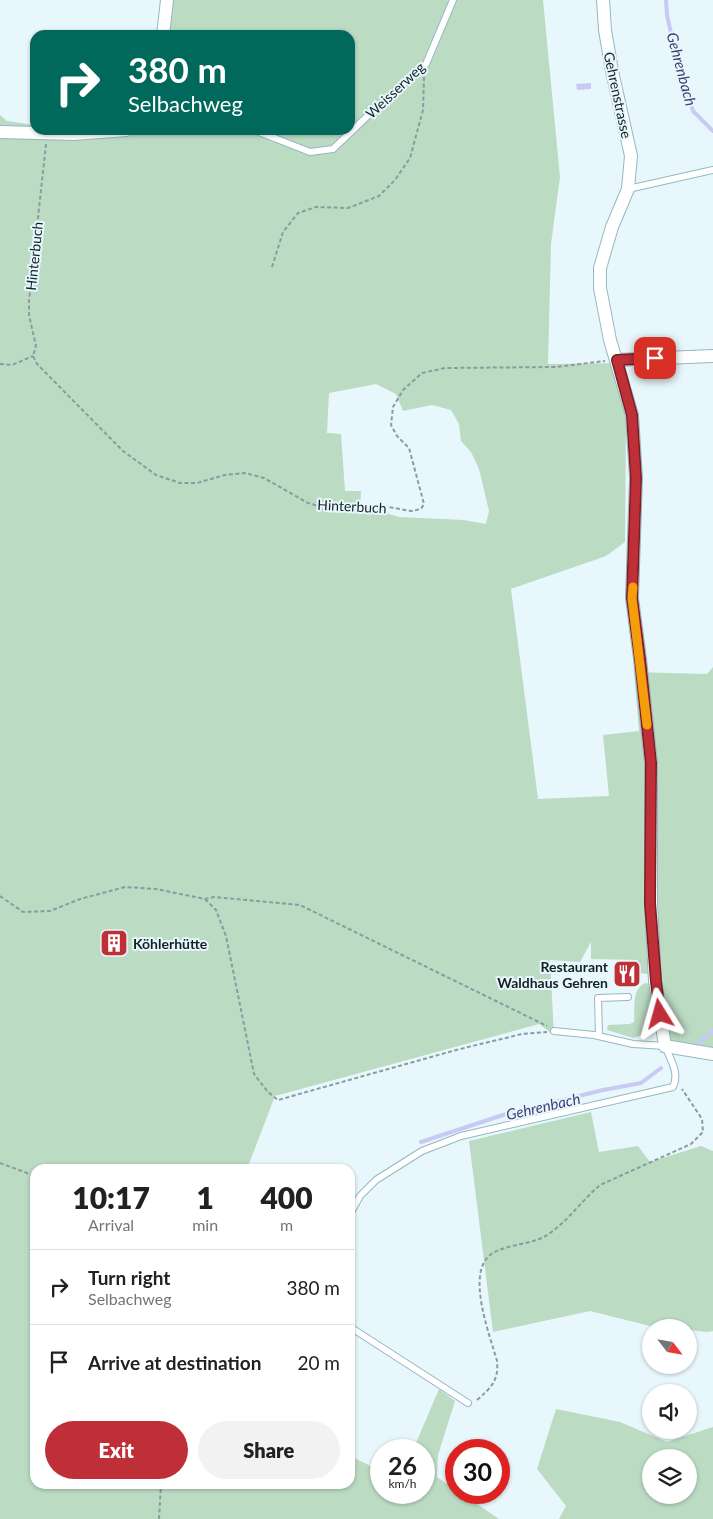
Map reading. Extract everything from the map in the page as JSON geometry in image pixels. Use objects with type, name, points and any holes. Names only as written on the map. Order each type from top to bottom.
[{"type":"street","points":[[163,30],[167,0]]},
{"type":"street","name":"Gehrenstrasse","points":[[603,0],[605,30],[612,71],[631,156],[628,189],[612,227],[600,268],[600,288],[610,340],[632,415],[636,478],[632,598],[651,763],[650,903],[656,981],[665,1046]]},
{"type":"street","points":[[0,132],[30,133]]},
{"type":"street","points":[[617,360],[713,356]]},
{"type":"street","points":[[665,1046],[713,1054]]},
{"type":"lane","name":"Weisserweg","points":[[355,128],[426,64],[452,0]]},
{"type":"lane","name":"Weisserweg","points":[[267,135],[310,152],[333,149],[348,135]]},
{"type":"lane","points":[[628,189],[713,170]]},
{"type":"lane","points":[[598,1036],[598,998],[628,998]]},
{"type":"lane","points":[[355,1205],[360,1196],[376,1180],[422,1151],[461,1136],[673,1087],[676,1081],[676,1075],[665,1046],[633,1044],[598,1036],[554,1031]]},
{"type":"lane","points":[[355,1331],[468,1403]]},
{"type":"path","points":[[272,267],[283,232],[298,213],[316,207],[348,208],[379,196],[395,180],[410,158],[423,110],[424,80],[421,68]]},
{"type":"path","name":"Hinterbuch","points":[[48,135],[29,301],[29,315],[36,346],[33,356],[37,364],[123,452],[156,475],[180,483],[197,483],[226,475],[245,473],[264,478],[308,503],[326,508],[358,505],[383,506],[411,511],[421,509],[424,504],[409,448],[397,436],[391,425],[393,407],[403,390],[422,373],[445,368],[556,367],[617,360]]},
{"type":"path","points":[[0,364],[12,365],[33,356]]},
{"type":"path","points":[[0,896],[23,912],[50,911],[80,899],[125,887],[156,889],[205,899],[214,898],[300,905],[542,1023],[554,1031]]},
{"type":"path","points":[[205,899],[216,910],[226,936],[254,1074],[268,1092],[278,1100],[456,1050],[522,1034],[554,1031]]},
{"type":"path","points":[[468,1403],[477,1400],[488,1391],[498,1371],[497,1360],[480,1297],[480,1270],[483,1262],[493,1253],[542,1237],[560,1225],[600,1185],[691,1144],[703,1132],[702,1119],[676,1081]]},
{"type":"path","points":[[0,1163],[30,1175]]},
{"type":"path","points":[[159,1519],[161,1489]]},
{"type":"green space","points":[[162,0],[448,0],[449,9],[453,0],[543,0],[560,177],[551,244],[548,364],[621,363],[626,419],[625,542],[606,556],[511,589],[538,799],[609,796],[603,735],[639,731],[634,672],[707,674],[713,667],[713,1051],[660,1053],[658,940],[646,940],[648,974],[638,973],[638,960],[591,959],[591,942],[580,962],[550,960],[554,1035],[539,1024],[275,1096],[249,1164],[30,1164],[30,1489],[355,1489],[355,1458],[370,1466],[370,1504],[435,1504],[435,1439],[418,1439],[439,1389],[455,1401],[438,1455],[437,1477],[445,1482],[445,1504],[477,1504],[499,1519],[0,1519],[0,115],[7,121],[30,124],[30,135],[355,135],[355,30],[159,30]],"holes":[[[376,384],[396,394],[403,411],[432,405],[451,410],[459,424],[461,441],[471,452],[479,469],[489,511],[486,524],[464,520],[399,517],[383,512],[360,512],[361,491],[345,491],[341,434],[327,433],[329,393]]]},
{"type":"green space","points":[[645,983],[649,984],[651,989],[652,1016],[643,1035],[633,1038],[607,1030],[608,1025],[630,1024],[634,1022],[636,995]]},
{"type":"green space","points":[[591,1112],[599,1152],[638,1146],[650,1162],[701,1146],[713,1151],[713,1331],[698,1331],[698,1319],[642,1319],[642,1324],[590,1311],[493,1332],[469,1141]]},
{"type":"green space","points":[[556,1409],[620,1422],[642,1431],[642,1439],[660,1439],[667,1442],[676,1439],[697,1439],[697,1432],[713,1427],[713,1519],[559,1519],[566,1506],[537,1469]]},
{"type":"water","points":[[591,83],[591,89],[577,90],[576,84]]},
{"type":"waterway","name":"Gehrenbach","points":[[666,0],[667,15],[678,65],[693,111],[713,131]]},
{"type":"waterway","name":"Gehrenbach","points":[[699,1042],[713,1031]]},
{"type":"waterway","name":"Gehrenbach","points":[[421,1142],[506,1114],[603,1090],[641,1083],[661,1068]]},
{"type":"slow traffic","points":[[633,587],[632,598],[647,725]]},
{"type":"place","name":"Köhlerhütte","points":[[114,943]]},
{"type":"place","name":"Restaurant Waldhaus Gehren","points":[[627,974]]},
{"type":"route","points":[[655,358],[617,360],[632,415],[636,478],[632,598],[651,763],[650,903],[660,1014]]}]
